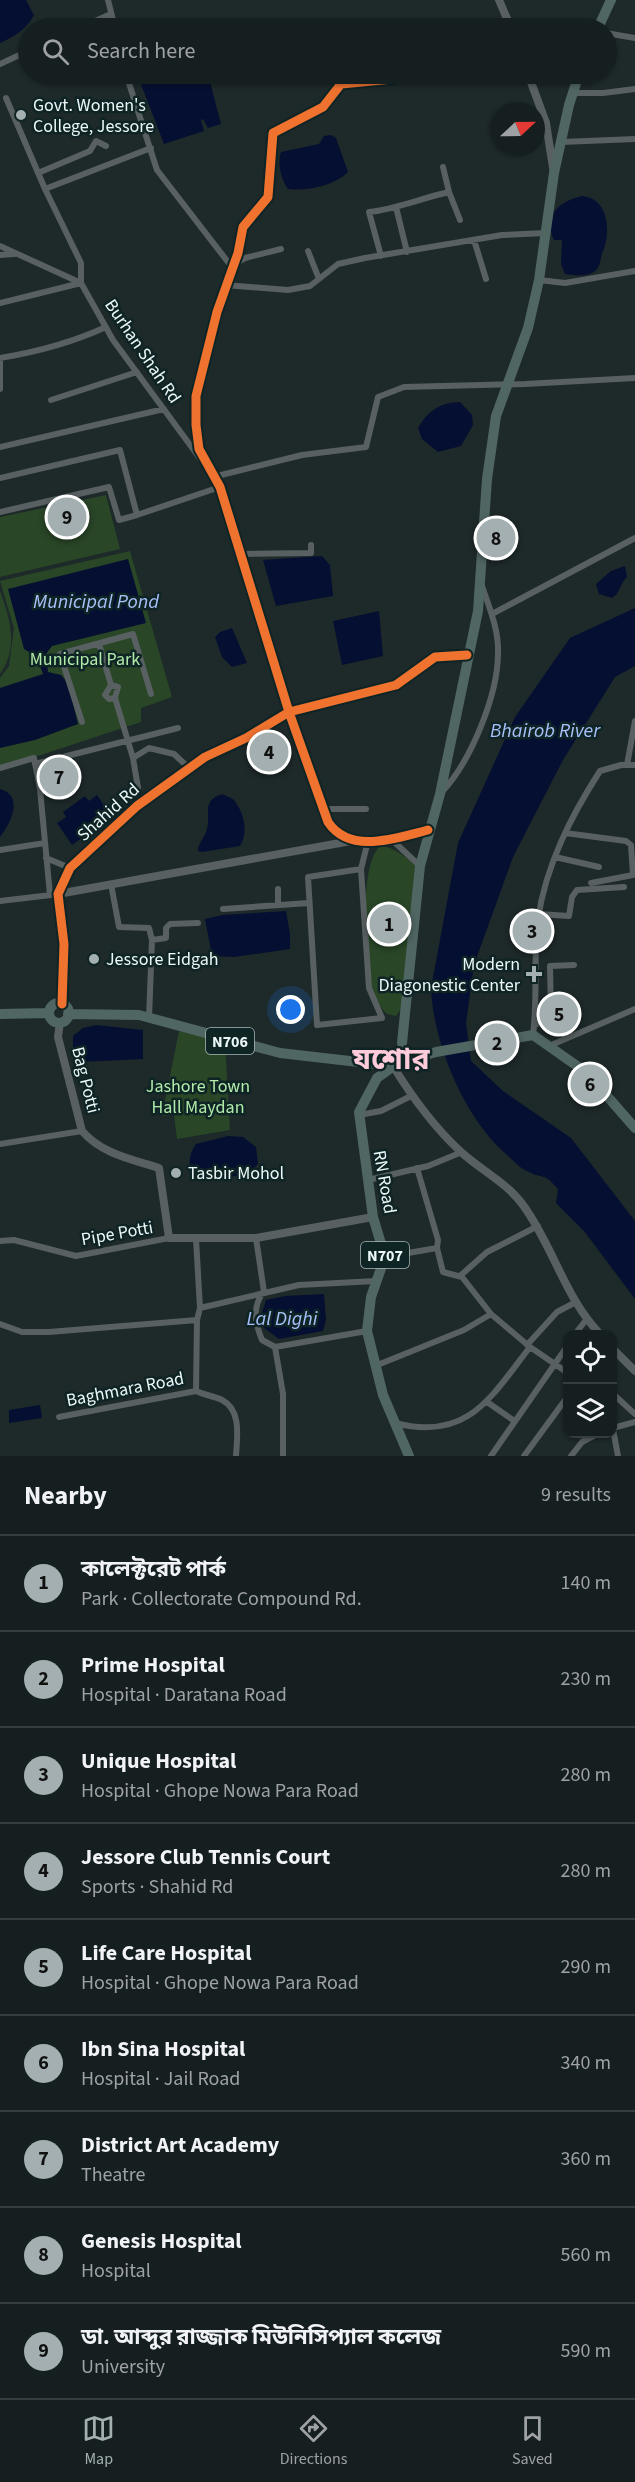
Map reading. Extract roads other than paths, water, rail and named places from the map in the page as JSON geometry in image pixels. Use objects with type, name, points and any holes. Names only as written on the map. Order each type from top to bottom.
[{"type":"highway","points":[[603,18],[611,0]]},
{"type":"highway","points":[[402,1043],[420,866],[428,830],[440,794],[467,655],[478,611],[487,479],[496,416],[520,355],[539,280],[554,173],[575,84]]},
{"type":"highway","points":[[396,1064],[413,998],[424,895],[426,842]]},
{"type":"highway","points":[[62,1004],[68,1014],[60,1022],[54,1021],[49,1013],[53,1005],[62,1004]]},
{"type":"highway","points":[[0,1014],[49,1013]]},
{"type":"highway","name":"N706","points":[[68,1014],[134,1014],[280,1053],[396,1064]]},
{"type":"highway","points":[[359,1115],[362,1102],[380,1073],[396,1064],[436,1052],[533,1030],[549,1046],[587,1073],[635,1128]]},
{"type":"highway","name":"RN Road","points":[[359,1115],[373,1217],[385,1257]]},
{"type":"highway","name":"N707","points":[[385,1257],[369,1306],[368,1331],[375,1366],[394,1423],[409,1456]]},
{"type":"street","points":[[108,0],[112,18]]},
{"type":"street","points":[[499,0],[507,18]]},
{"type":"street","points":[[102,18],[111,14]]},
{"type":"street","points":[[617,35],[635,38]]},
{"type":"street","points":[[0,64],[18,56]]},
{"type":"street","points":[[129,84],[157,170],[232,266]]},
{"type":"street","points":[[341,84],[323,106],[273,133],[268,197],[243,227],[225,285],[196,396],[199,449],[220,487],[289,712],[322,809],[334,830],[351,841]]},
{"type":"street","points":[[532,84],[544,117],[554,173]]},
{"type":"street","points":[[572,93],[603,93],[635,89]]},
{"type":"street","points":[[6,98],[45,189],[81,262],[81,283]]},
{"type":"street","points":[[561,142],[635,139]]},
{"type":"street","points":[[38,173],[90,151],[96,141],[106,146]]},
{"type":"street","points":[[45,189],[151,148]]},
{"type":"street","points":[[444,167],[449,192],[459,220]]},
{"type":"street","points":[[381,256],[369,212],[449,192]]},
{"type":"street","points":[[396,207],[407,252]]},
{"type":"street","points":[[225,285],[288,290],[310,286],[338,264],[502,235],[546,233]]},
{"type":"street","points":[[474,240],[486,279]]},
{"type":"street","points":[[0,246],[81,283]]},
{"type":"street","points":[[232,266],[245,258],[281,249]]},
{"type":"street","points":[[308,251],[319,279]]},
{"type":"street","points":[[0,255],[17,254]]},
{"type":"street","points":[[539,280],[566,284],[635,271]]},
{"type":"street","points":[[0,303],[81,283]]},
{"type":"street","name":"Burhan Shah Rd","points":[[81,283],[106,327],[213,478]]},
{"type":"street","points":[[3,396],[0,389],[0,360],[43,351],[106,327]]},
{"type":"street","points":[[51,400],[137,372]]},
{"type":"street","points":[[213,478],[302,455],[366,447],[378,397],[391,390],[404,387],[635,378]]},
{"type":"street","points":[[0,447],[164,409]]},
{"type":"street","points":[[0,478],[120,450],[137,515]]},
{"type":"street","points":[[0,512],[109,487],[119,520],[220,487]]},
{"type":"street","points":[[492,614],[635,538]]},
{"type":"street","points":[[241,554],[311,553],[311,545]]},
{"type":"street","points":[[440,794],[457,773],[484,720],[498,654],[492,614],[480,580]]},
{"type":"street","points":[[82,722],[60,654],[133,634],[151,694]]},
{"type":"street","points":[[99,644],[111,685],[105,695],[109,699],[115,698]]},
{"type":"street","points":[[289,712],[396,685],[435,657],[467,655]]},
{"type":"street","points":[[111,685],[118,687],[115,698],[133,758],[138,788]]},
{"type":"street","name":"Shahid Rd","points":[[54,895],[70,868],[137,806],[189,768],[289,712]]},
{"type":"street","points":[[627,765],[635,721]]},
{"type":"street","points":[[35,764],[178,728]]},
{"type":"street","points":[[133,758],[149,748],[174,754],[189,768]]},
{"type":"street","points":[[0,768],[34,758],[46,858],[64,944],[62,1004]]},
{"type":"street","points":[[533,1030],[539,914],[555,857],[565,833],[600,771],[635,765]]},
{"type":"street","points":[[322,809],[366,809]]},
{"type":"street","points":[[0,901],[54,895],[351,841],[391,839],[428,830]]},
{"type":"street","points":[[565,833],[626,841],[633,845],[634,873],[591,884]]},
{"type":"street","points":[[391,839],[420,866]]},
{"type":"street","points":[[361,869],[308,877],[317,1025],[382,1018],[369,988],[361,869],[368,841]]},
{"type":"street","points":[[0,850],[45,843]]},
{"type":"street","points":[[555,857],[598,867]]},
{"type":"street","points":[[46,858],[70,868]]},
{"type":"street","points":[[111,884],[119,927],[149,928],[152,940],[149,1018]]},
{"type":"street","points":[[539,914],[569,916],[572,897],[577,890],[624,887]]},
{"type":"street","points":[[278,889],[278,905]]},
{"type":"street","points":[[222,909],[309,903]]},
{"type":"street","points":[[152,940],[166,938],[166,928],[170,924],[198,923]]},
{"type":"street","points":[[533,1030],[551,1013],[550,966],[574,965]]},
{"type":"street","points":[[549,1046],[635,1009]]},
{"type":"street","name":"Bag Potti","points":[[60,1022],[58,1037],[82,1131],[105,1151],[159,1168],[169,1238]]},
{"type":"street","points":[[396,1064],[411,1096],[462,1152],[500,1180],[519,1199],[538,1226],[586,1320],[595,1330]]},
{"type":"street","points":[[359,1115],[381,1111],[411,1096]]},
{"type":"street","points":[[0,1144],[82,1131]]},
{"type":"street","points":[[368,1180],[446,1160],[462,1152]]},
{"type":"street","points":[[417,1168],[438,1240],[437,1248],[445,1274],[460,1276],[491,1314],[528,1346],[563,1370]]},
{"type":"street","points":[[169,1238],[256,1238],[373,1217]]},
{"type":"street","points":[[460,1276],[487,1252],[538,1226]]},
{"type":"street","name":"Pipe Potti","points":[[0,1241],[14,1240],[76,1256],[169,1238]]},
{"type":"street","points":[[256,1238],[264,1292],[256,1305],[256,1322],[262,1340],[274,1347],[368,1331]]},
{"type":"street","points":[[196,1239],[200,1308],[197,1320],[196,1391],[226,1402],[233,1410],[237,1423],[236,1456]]},
{"type":"street","points":[[385,1257],[437,1248]]},
{"type":"street","points":[[200,1308],[299,1285],[376,1281]]},
{"type":"street","points":[[394,1423],[413,1428],[450,1425],[467,1418],[487,1402],[528,1346],[557,1312],[576,1302]]},
{"type":"street","points":[[375,1366],[464,1330],[491,1314]]},
{"type":"street","points":[[0,1324],[22,1332],[49,1332],[197,1320]]},
{"type":"street","points":[[579,1330],[586,1320]]},
{"type":"street","points":[[274,1347],[283,1394],[283,1456]]},
{"type":"street","points":[[491,1456],[513,1420],[563,1351]]},
{"type":"street","points":[[617,1353],[635,1371]]},
{"type":"street","name":"Baghmara Road","points":[[59,1417],[196,1391]]},
{"type":"street","points":[[617,1398],[635,1414]]},
{"type":"street","points":[[487,1402],[513,1420]]},
{"type":"street","points":[[524,1456],[563,1402]]},
{"type":"street","points":[[617,1426],[635,1422]]},
{"type":"street","points":[[571,1456],[582,1442],[590,1438]]},
{"type":"street","points":[[615,1438],[618,1456]]},
{"type":"water","points":[[0,0],[26,0],[34,15],[32,18],[18,18],[18,33],[0,43]]},
{"type":"water","points":[[141,84],[211,84],[221,124],[208,128],[203,119],[201,120],[204,131],[164,144]]},
{"type":"water","points":[[331,135],[336,138],[348,172],[336,181],[320,186],[288,189],[280,171],[281,152],[319,144],[324,136]]},
{"type":"water","points":[[582,196],[591,198],[603,209],[607,226],[606,243],[599,265],[594,272],[582,275],[565,274],[561,264],[562,240],[554,240],[550,223],[555,210],[567,201]]},
{"type":"water","points":[[460,402],[472,415],[473,425],[461,446],[438,452],[422,439],[418,428],[430,412],[447,404]]},
{"type":"water","points":[[322,556],[330,565],[333,596],[276,606],[263,560]]},
{"type":"water","name":"Municipal Pond","points":[[128,559],[146,623],[52,646],[46,654],[48,672],[61,675],[68,683],[78,724],[35,740],[0,748],[0,688],[43,674],[37,657],[24,649],[8,589]]},
{"type":"water","points":[[625,566],[627,577],[615,596],[612,598],[599,594],[596,584],[611,571]]},
{"type":"water","name":"Bhairob River","points":[[635,608],[635,666],[615,677],[563,760],[513,857],[474,965],[466,1023],[471,1061],[503,1091],[571,1138],[635,1221],[635,1299],[584,1231],[556,1203],[558,1189],[553,1183],[518,1166],[491,1139],[477,1120],[464,1100],[445,1055],[433,1009],[431,988],[458,843],[515,717],[570,638]]},
{"type":"water","points":[[379,611],[383,656],[342,665],[333,621]]},
{"type":"water","points":[[232,628],[247,663],[232,667],[222,657],[215,637],[220,632]]},
{"type":"water","points":[[0,789],[8,793],[14,804],[11,818],[0,837]]},
{"type":"water","points":[[222,794],[233,799],[240,810],[245,828],[243,840],[240,846],[198,851],[207,829],[209,804],[211,800]]},
{"type":"water","points":[[97,795],[112,817],[72,845],[57,823],[66,817],[63,812],[85,796],[89,801]]},
{"type":"water","points":[[286,911],[290,949],[234,957],[212,956],[205,919],[222,915]]},
{"type":"water","points":[[96,1025],[143,1030],[143,1059],[79,1062],[77,1050],[73,1050],[73,1036],[83,1028]]},
{"type":"water","points":[[228,1136],[243,1137],[256,1147],[258,1164],[246,1173],[238,1175],[195,1179],[190,1162],[191,1153],[196,1144]]},
{"type":"water","name":"Lal Dighi","points":[[324,1294],[326,1320],[323,1331],[279,1339],[263,1327],[261,1316],[266,1300],[285,1296]]},
{"type":"water","points":[[40,1405],[42,1418],[9,1423],[9,1410]]},
{"type":"place","name":"Govt. Women's College, Jessore","points":[[21,115]]},
{"type":"place","name":"ডা. আব্দুর রাজ্জাক মিউনিসিপ্যাল কলেজ","points":[[67,517]]},
{"type":"place","name":"Genesis Hospital","points":[[496,538]]},
{"type":"place","name":"Jessore Club Tennis Court","points":[[269,752]]},
{"type":"place","name":"District Art Academy","points":[[59,777]]},
{"type":"place","name":"কালেক্টরেট পার্ক","points":[[389,924]]},
{"type":"place","name":"Unique Hospital","points":[[532,931]]},
{"type":"place","name":"Jessore Eidgah","points":[[94,959]]},
{"type":"place","name":"Modern Diagonestic Center","points":[[534,974]]},
{"type":"place","name":"Life Care Hospital","points":[[559,1014]]},
{"type":"place","name":"Prime Hospital","points":[[497,1043]]},
{"type":"place","name":"Ibn Sina Hospital","points":[[590,1084]]},
{"type":"place","name":"Tasbir Mohol","points":[[176,1173]]},
{"type":"district","name":"যশোর","points":[[391,1059]]},
{"type":"park label","name":"Municipal Park","points":[[85,659]]},
{"type":"park label","name":"Jashore Town Hall Maydan","points":[[198,1096]]}]
